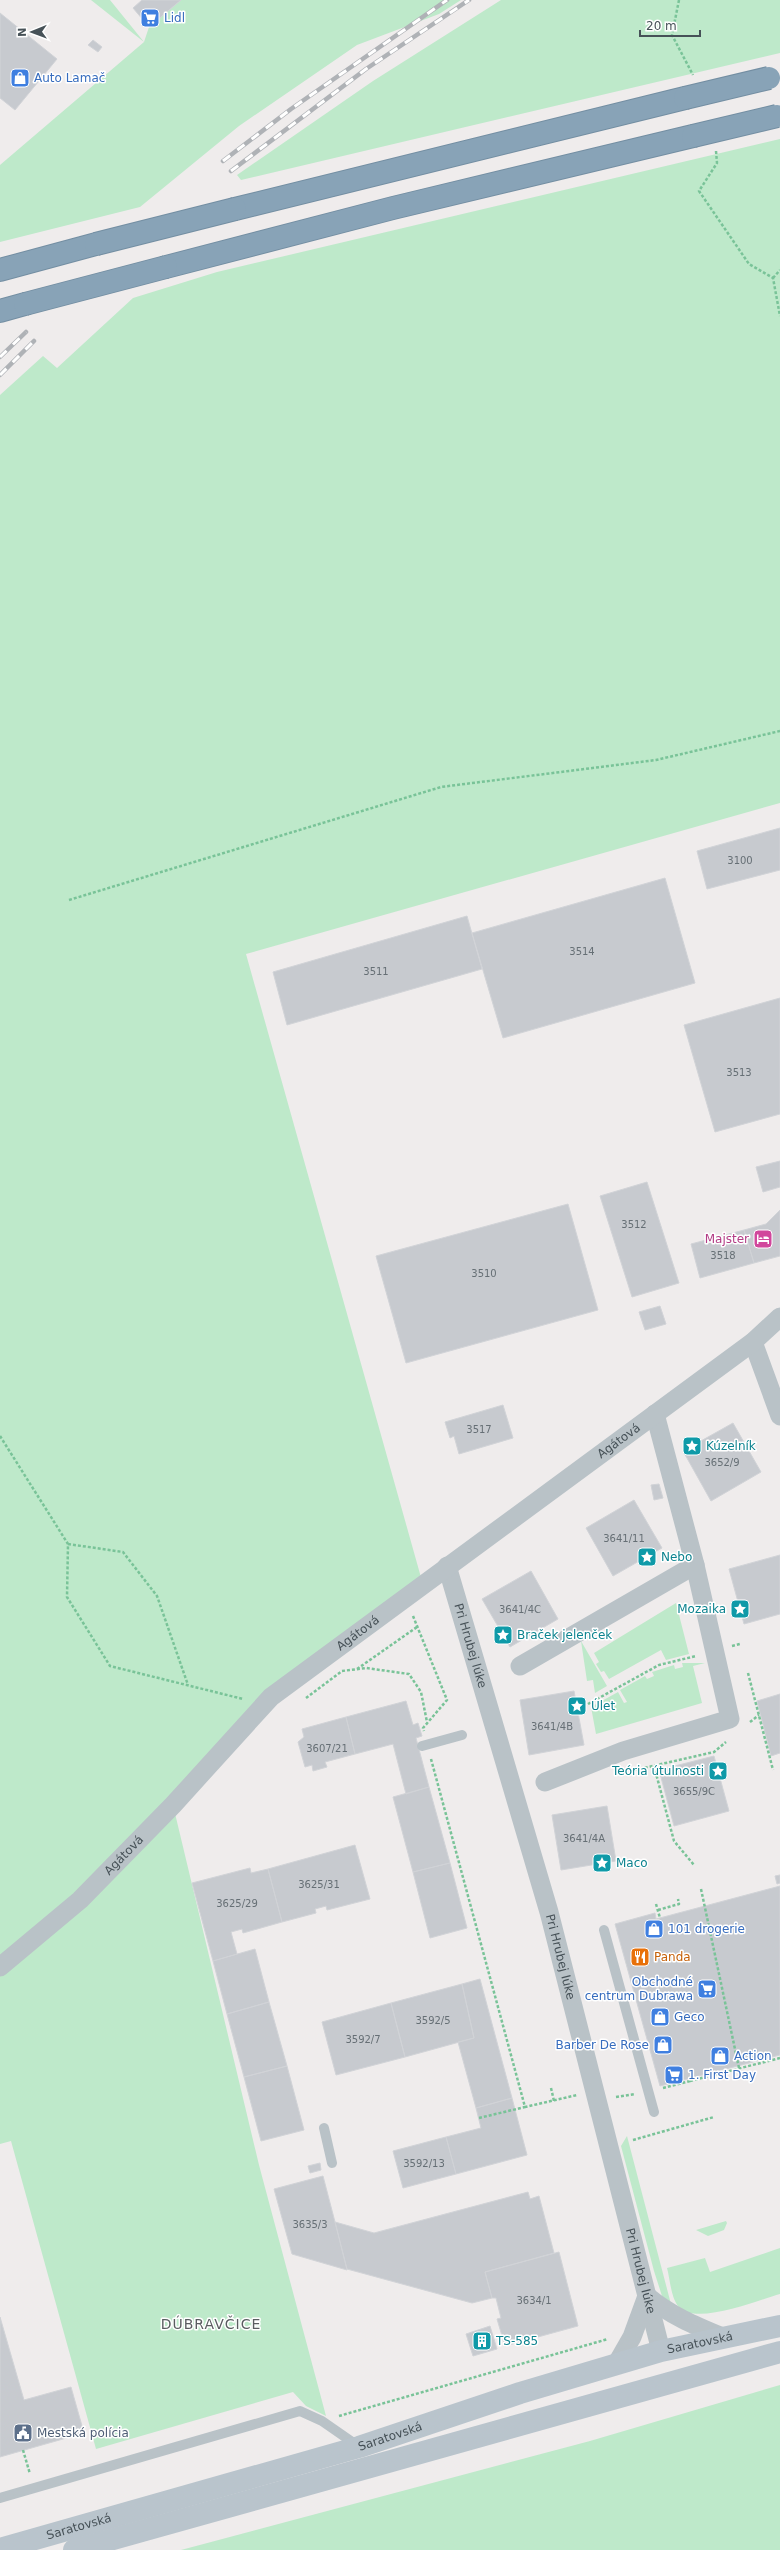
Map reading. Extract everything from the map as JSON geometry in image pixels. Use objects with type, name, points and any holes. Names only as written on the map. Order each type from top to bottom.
[{"type":"highway","points":[[0,270],[235,209],[774,77]]},
{"type":"highway","points":[[0,311],[393,208],[779,116]]},
{"type":"main road","name":"Saratovská","points":[[0,2549],[360,2447],[520,2393],[616,2364],[661,2352],[780,2326]]},
{"type":"main road","points":[[638,2391],[661,2352],[686,2378]]},
{"type":"main road","name":"Saratovská","points":[[74,2550],[780,2352]]},
{"type":"street","name":"Agátová","points":[[0,1967],[80,1900],[172,1805],[265,1704],[405,1597],[753,1342],[780,1317]]},
{"type":"street","points":[[753,1342],[780,1416]]},
{"type":"street","points":[[545,1782],[623,1751],[730,1719],[695,1565],[655,1414]]},
{"type":"street","points":[[520,1666],[695,1565]]},
{"type":"street","name":"Pri Hrubej lúke","points":[[447,1566],[548,1912],[661,2352]]},
{"type":"street","points":[[616,2364],[632,2337],[647,2296],[664,2310],[684,2321],[725,2338]]},
{"type":"lane","points":[[425,1745],[462,1735]]},
{"type":"lane","points":[[604,1930],[654,2112]]},
{"type":"lane","points":[[324,2128],[332,2164]]},
{"type":"lane","points":[[0,2498],[300,2412],[322,2421],[360,2447]]},
{"type":"path","points":[[749,264],[773,278],[780,316]]},
{"type":"path","points":[[773,278],[780,270]]},
{"type":"path","points":[[69,900],[441,787],[656,760],[780,731]]},
{"type":"path","points":[[0,1436],[68,1544],[66,1597],[110,1666],[265,1704]]},
{"type":"path","points":[[68,1544],[123,1552],[157,1596],[188,1685]]},
{"type":"path","points":[[405,1597],[447,1700],[423,1728],[425,1745],[525,2107]]},
{"type":"path","points":[[356,1669],[417,1627]]},
{"type":"path","points":[[588,1704],[659,1665],[699,1655]]},
{"type":"path","points":[[301,1702],[342,1672],[366,1668],[409,1674],[421,1692],[427,1723]]},
{"type":"path","points":[[748,1673],[773,1770]]},
{"type":"path","points":[[635,1770],[714,1752],[728,1740]]},
{"type":"path","points":[[654,1766],[674,1841],[694,1865]]},
{"type":"path","points":[[701,1889],[739,2068]]},
{"type":"path","points":[[658,1910],[679,1904],[678,1899]]},
{"type":"path","points":[[656,1904],[660,1918]]},
{"type":"path","points":[[690,2081],[780,2058]]},
{"type":"path","points":[[551,2088],[554,2100]]},
{"type":"path","points":[[479,2118],[579,2095],[581,2100]]},
{"type":"path","points":[[633,2140],[714,2117]]},
{"type":"path","points":[[23,2450],[34,2488]]},
{"type":"green space","points":[[91,0],[110,0],[144,42]]},
{"type":"green space","points":[[181,0],[461,0],[439,14],[357,45],[239,126],[140,207],[0,242],[0,165],[144,42],[149,27]]},
{"type":"green space","points":[[501,0],[780,0],[780,53],[241,180],[237,175],[373,81]]},
{"type":"green space","points":[[780,139],[780,803],[246,954],[422,1581],[271,1697],[173,1805],[259,2165],[326,2416],[306,2406],[293,2392],[96,2449],[11,2141],[0,2144],[0,395],[43,356],[57,368],[133,298],[217,272]]},
{"type":"green space","points":[[676,1603],[689,1654],[666,1660],[661,1650],[609,1679],[604,1671],[601,1672],[596,1664],[599,1662],[594,1653]]},
{"type":"green space","points":[[581,1641],[607,1686],[595,1693],[593,1680],[587,1681]]},
{"type":"green space","points":[[682,1663],[705,1663],[693,1666],[702,1703],[596,1734],[591,1707],[618,1692],[624,1703],[627,1702],[620,1690],[645,1676],[647,1679],[654,1676],[652,1672],[674,1665],[675,1669],[683,1667]]},
{"type":"green space","points":[[627,2136],[672,2308],[662,2296],[654,2271],[621,2146]]},
{"type":"green space","points":[[726,2221],[727,2223],[724,2230],[708,2236],[696,2230]]},
{"type":"green space","points":[[780,2248],[780,2294],[743,2306],[713,2313],[699,2314],[687,2312],[676,2303],[672,2294],[667,2268],[705,2258],[710,2272]]},
{"type":"green space","points":[[780,2385],[780,2550],[181,2550],[590,2441]]},
{"type":"building","name":"Lidl","points":[[142,0],[181,0],[149,27],[133,8]]},
{"type":"building","name":"Auto Lamač","points":[[0,13],[57,59],[15,110],[0,98]]},
{"type":"building","points":[[93,40],[102,47],[98,52],[88,45]]},
{"type":"building","points":[[780,828],[780,870],[707,889],[697,851]]},
{"type":"building","points":[[665,878],[695,983],[503,1038],[472,933]]},
{"type":"building","points":[[467,916],[482,969],[287,1025],[273,972]]},
{"type":"building","points":[[780,998],[780,1114],[715,1132],[684,1025]]},
{"type":"building","points":[[780,1161],[780,1187],[763,1192],[756,1167]]},
{"type":"building","points":[[647,1182],[679,1283],[632,1297],[600,1196]]},
{"type":"building","points":[[568,1204],[598,1310],[406,1363],[376,1256]]},
{"type":"building","name":"Majster","points":[[780,1210],[780,1256],[754,1263],[744,1230],[766,1224]]},
{"type":"building","points":[[744,1230],[754,1263],[700,1278],[691,1244]]},
{"type":"building","points":[[660,1306],[666,1324],[645,1330],[639,1312]]},
{"type":"building","points":[[503,1405],[513,1438],[459,1454],[454,1436],[450,1438],[445,1422]]},
{"type":"building","points":[[733,1423],[761,1472],[711,1501],[683,1451]]},
{"type":"building","points":[[659,1484],[663,1498],[654,1500],[651,1485]]},
{"type":"building","points":[[634,1500],[662,1548],[613,1576],[586,1528]]},
{"type":"building","points":[[780,1555],[780,1614],[744,1624],[729,1569]]},
{"type":"building","points":[[531,1571],[558,1619],[510,1647],[482,1599]]},
{"type":"building","points":[[574,1691],[584,1745],[529,1755],[520,1700]]},
{"type":"building","points":[[780,1694],[780,1753],[771,1756],[757,1701]]},
{"type":"building","points":[[406,1701],[413,1725],[418,1723],[422,1736],[416,1738],[429,1787],[406,1794],[393,1744],[355,1754],[346,1717]]},
{"type":"building","points":[[346,1717],[355,1754],[325,1762],[327,1767],[313,1771],[312,1765],[305,1767],[298,1742],[304,1737],[302,1729]]},
{"type":"building","points":[[714,1756],[729,1811],[674,1826],[659,1770]]},
{"type":"building","points":[[429,1787],[450,1863],[413,1872],[393,1797]]},
{"type":"building","points":[[607,1806],[616,1861],[561,1870],[552,1815]]},
{"type":"building","points":[[355,1845],[370,1899],[327,1910],[326,1906],[315,1909],[316,1913],[282,1922],[268,1869]]},
{"type":"building","points":[[450,1863],[467,1928],[430,1938],[413,1872]]},
{"type":"building","points":[[250,1868],[251,1873],[268,1869],[282,1922],[243,1933],[242,1929],[231,1932],[237,1954],[213,1961],[192,1883]]},
{"type":"building","points":[[780,1875],[780,1883],[777,1884],[775,1876]]},
{"type":"building","name":"Obchodné centrum Dubrawa","points":[[780,1886],[780,2055],[660,2086],[615,1924],[655,1913],[656,1919]]},
{"type":"building","points":[[255,1949],[269,2002],[227,2014],[213,1961]]},
{"type":"building","points":[[480,1979],[512,2098],[476,2108],[458,2042],[474,2038],[462,1984]]},
{"type":"building","points":[[462,1984],[474,2038],[405,2057],[391,2003]]},
{"type":"building","points":[[269,2002],[287,2066],[244,2077],[227,2014]]},
{"type":"building","points":[[391,2003],[405,2057],[336,2075],[322,2022]]},
{"type":"building","points":[[287,2066],[304,2130],[261,2141],[244,2077]]},
{"type":"building","points":[[512,2098],[527,2155],[456,2174],[446,2137],[481,2128],[476,2108]]},
{"type":"building","points":[[446,2137],[456,2174],[403,2188],[393,2151]]},
{"type":"building","points":[[320,2163],[321,2170],[310,2173],[308,2166]]},
{"type":"building","points":[[323,2176],[347,2270],[292,2254],[274,2189]]},
{"type":"building","points":[[528,2192],[530,2199],[539,2196],[554,2253],[485,2272],[492,2298],[472,2303],[347,2269],[335,2222],[374,2233]]},
{"type":"building","points":[[559,2252],[578,2326],[505,2346],[497,2319],[501,2318],[496,2298],[492,2298],[485,2272]]},
{"type":"building","points":[[0,2317],[24,2400],[71,2387],[84,2433],[0,2457]]},
{"type":"building","name":"TS-585","points":[[490,2326],[497,2349],[473,2356],[466,2334]]},
{"type":"railway","points":[[223,161],[291,109],[447,0]]},
{"type":"railway","points":[[231,171],[366,69],[469,0]]},
{"type":"railway","points":[[0,357],[26,332]]},
{"type":"railway","points":[[0,375],[34,341]]},
{"type":"place","name":"Lidl","points":[[150,18]]},
{"type":"place","name":"Auto Lamač","points":[[20,78]]},
{"type":"place","name":"Majster","points":[[763,1239]]},
{"type":"place","name":"Kúzelník","points":[[692,1446]]},
{"type":"place","name":"Nebo","points":[[647,1557]]},
{"type":"place","name":"Mozaika","points":[[740,1609]]},
{"type":"place","name":"Braček jelenček","points":[[503,1635]]},
{"type":"place","name":"Úlet","points":[[577,1706]]},
{"type":"place","name":"Teória útulnosti","points":[[718,1771]]},
{"type":"place","name":"Maco","points":[[602,1863]]},
{"type":"place","name":"101 drogerie","points":[[654,1929]]},
{"type":"place","name":"Panda","points":[[640,1957]]},
{"type":"place","name":"Obchodné centrum Dubrawa","points":[[707,1989]]},
{"type":"place","name":"Geco","points":[[660,2017]]},
{"type":"place","name":"Barber De Rose","points":[[663,2045]]},
{"type":"place","name":"Action","points":[[720,2056]]},
{"type":"place","name":"1. First Day","points":[[674,2075]]},
{"type":"place","name":"TS-585","points":[[482,2341]]},
{"type":"place","name":"Mestská polícia","points":[[23,2433]]},
{"type":"district","name":"DÚBRAVČICE","points":[[211,2324]]}]
